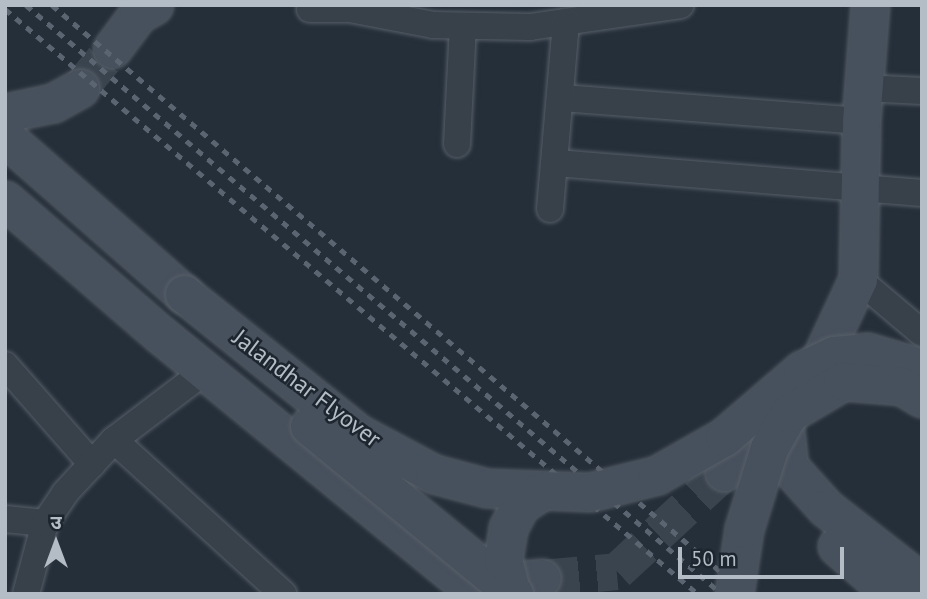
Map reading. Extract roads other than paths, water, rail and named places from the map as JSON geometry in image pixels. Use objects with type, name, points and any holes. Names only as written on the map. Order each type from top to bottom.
[{"type":"main road","points":[[870,5],[862,104],[858,279],[811,380],[783,414],[736,460],[892,594]]},
{"type":"main road","points":[[5,113],[53,103],[80,88]]},
{"type":"main road","name":"Jalandhar Flyover","points":[[5,137],[176,302],[502,588]]},
{"type":"main road","name":"Jalandhar Flyover","points":[[5,172],[176,302],[359,434],[434,474],[487,488],[590,492],[657,475],[724,437],[802,370],[834,355],[867,352],[922,369]]},
{"type":"main road","points":[[5,200],[205,371],[502,588]]},
{"type":"main road","points":[[734,594],[744,529],[768,448],[789,413],[843,381],[902,386],[922,398]]},
{"type":"main road","points":[[783,414],[789,467],[826,508],[922,583]]},
{"type":"main road","points":[[502,588],[508,528],[520,505],[540,492]]},
{"type":"street","points":[[310,9],[350,9],[406,22],[463,26],[566,22],[678,5]]},
{"type":"street","points":[[550,209],[562,98],[566,22]]},
{"type":"street","points":[[457,144],[463,26]]},
{"type":"street","points":[[562,98],[862,104],[922,91]]},
{"type":"street","points":[[556,163],[922,193]]},
{"type":"street","points":[[858,279],[922,333]]},
{"type":"street","points":[[5,365],[92,464]]},
{"type":"street","points":[[26,594],[45,523],[92,464],[114,440],[205,371]]},
{"type":"street","points":[[114,440],[276,592]]},
{"type":"street","points":[[5,519],[45,523]]},
{"type":"tunnel","points":[[80,88],[112,49]]},
{"type":"tunnel","points":[[542,578],[617,571],[724,472]]},
{"type":"railway","points":[[26,5],[722,594]]},
{"type":"railway","points":[[52,5],[747,594]]},
{"type":"railway","points":[[5,9],[698,594]]}]
